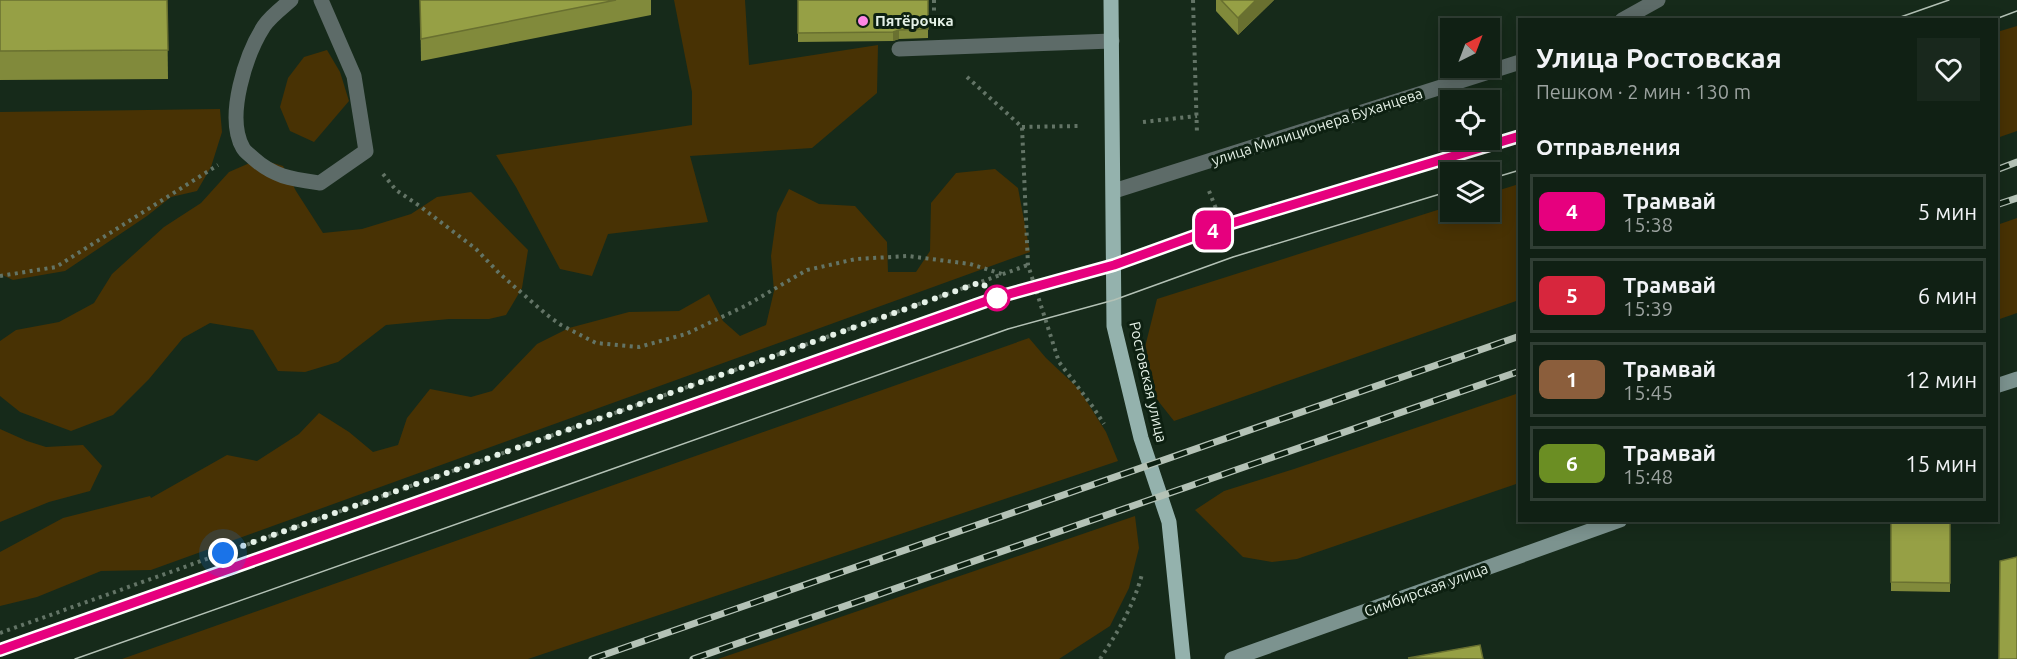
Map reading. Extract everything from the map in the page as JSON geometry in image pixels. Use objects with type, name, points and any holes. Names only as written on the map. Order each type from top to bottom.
[{"type":"main road","name":"Ростовская улица","points":[[1111,0],[1114,326],[1141,438],[1169,522],[1183,659]]},
{"type":"main road","points":[[1998,385],[2017,379]]},
{"type":"main road","name":"Симбирская улица","points":[[1232,659],[1614,522]]},
{"type":"street","points":[[291,0],[265,25],[250,55],[239,88],[235,123],[243,149],[266,169],[289,179],[320,183],[366,151],[354,76],[321,0]]},
{"type":"street","points":[[1626,18],[1658,0]]},
{"type":"street","points":[[899,49],[1112,41]]},
{"type":"street","name":"улица Милиционера Буханцева","points":[[1114,191],[1518,63]]},
{"type":"path","points":[[934,0],[935,48],[1022,128],[1028,266],[1059,362],[1105,425]]},
{"type":"path","points":[[1193,0],[1198,165],[1222,226]]},
{"type":"path","points":[[0,276],[56,267],[243,149]]},
{"type":"path","points":[[377,166],[396,190],[476,249],[500,274],[547,315],[596,343],[639,347],[686,334],[745,306],[807,270],[856,259],[908,256],[970,264],[1003,274]]},
{"type":"path","points":[[0,633],[1028,266]]},
{"type":"path","points":[[1100,659],[1121,626],[1133,601],[1144,565]]},
{"type":"shaded area","points":[[674,0],[745,0],[749,65],[878,45],[877,93],[812,148],[690,156],[708,222],[608,234],[592,276],[560,269],[496,155],[692,125],[692,92]]},
{"type":"shaded area","points":[[2017,26],[2017,131],[1998,138],[1998,32]]},
{"type":"shaded area","points":[[327,50],[340,72],[349,101],[314,142],[290,131],[280,107],[288,78],[304,57]]},
{"type":"shaded area","points":[[220,109],[222,132],[211,167],[197,191],[171,197],[147,216],[65,271],[13,280],[0,274],[0,112]]},
{"type":"shaded area","points":[[259,159],[283,166],[323,233],[362,229],[411,214],[437,197],[471,192],[528,250],[522,288],[506,315],[489,319],[449,319],[386,325],[338,362],[305,372],[278,371],[253,330],[210,323],[183,338],[149,379],[113,415],[71,431],[20,412],[0,396],[0,341],[16,330],[59,322],[94,303],[112,274],[164,227],[201,203],[229,172]]},
{"type":"shaded area","points":[[995,169],[1018,188],[1030,252],[151,570],[101,571],[37,597],[0,606],[0,552],[63,518],[150,496],[151,498],[227,455],[257,461],[299,434],[319,413],[349,432],[373,452],[398,445],[407,418],[430,389],[471,397],[492,391],[537,344],[569,328],[629,312],[679,311],[709,294],[723,321],[740,336],[766,325],[774,291],[771,256],[777,213],[789,189],[819,204],[855,206],[887,242],[888,272],[916,272],[930,251],[931,203],[956,173]]},
{"type":"shaded area","points":[[1518,184],[1518,300],[1174,421],[1151,392],[1145,347],[1157,299],[1440,209],[1440,222],[1500,222],[1500,190]]},
{"type":"shaded area","points":[[2017,218],[2017,313],[1998,320],[1998,225]]},
{"type":"shaded area","points":[[1029,338],[1046,358],[1079,389],[1106,432],[1118,461],[528,659],[122,659]]},
{"type":"shaded area","points":[[1518,393],[1518,483],[1297,559],[1272,562],[1243,557],[1195,510],[1224,491]]},
{"type":"shaded area","points":[[0,429],[46,447],[83,445],[102,466],[90,491],[49,502],[0,522]]},
{"type":"shaded area","points":[[1135,516],[1139,548],[1129,588],[1110,626],[1059,659],[718,659]]},
{"type":"building","points":[[0,0],[167,0],[168,50],[0,51]]},
{"type":"building","points":[[420,0],[616,0],[421,39]]},
{"type":"building","name":"Пятёрочка","points":[[798,0],[928,0],[928,29],[893,32],[798,33]]},
{"type":"building","points":[[1221,0],[1256,0],[1238,18]]},
{"type":"building","points":[[1891,522],[1950,522],[1950,583],[1891,582]]},
{"type":"building","points":[[2017,557],[2017,659],[1999,659],[2000,561]]},
{"type":"building","points":[[1480,645],[1483,659],[1408,658]]},
{"type":"tram line","points":[[1898,18],[1949,0]]},
{"type":"tram line","points":[[1998,18],[2017,11]]},
{"type":"tram line","points":[[0,650],[998,297],[1114,265],[1223,226],[1518,137]]},
{"type":"tram line","name":"4","points":[[0,650],[998,297],[1114,265],[1222,226],[1518,137]]},
{"type":"tram line","points":[[1500,176],[1518,171]]},
{"type":"tram line","points":[[75,659],[1008,329],[1114,300],[1233,257],[1440,194]]},
{"type":"railway","points":[[1998,169],[2017,162]]},
{"type":"railway","points":[[1998,204],[2017,198]]},
{"type":"railway","points":[[592,659],[1518,337]]},
{"type":"railway","points":[[693,659],[1518,372]]},
{"type":"place","name":"Пятёрочка","points":[[863,21]]},
{"type":"route","points":[[223,553],[981,282],[997,298]]}]
